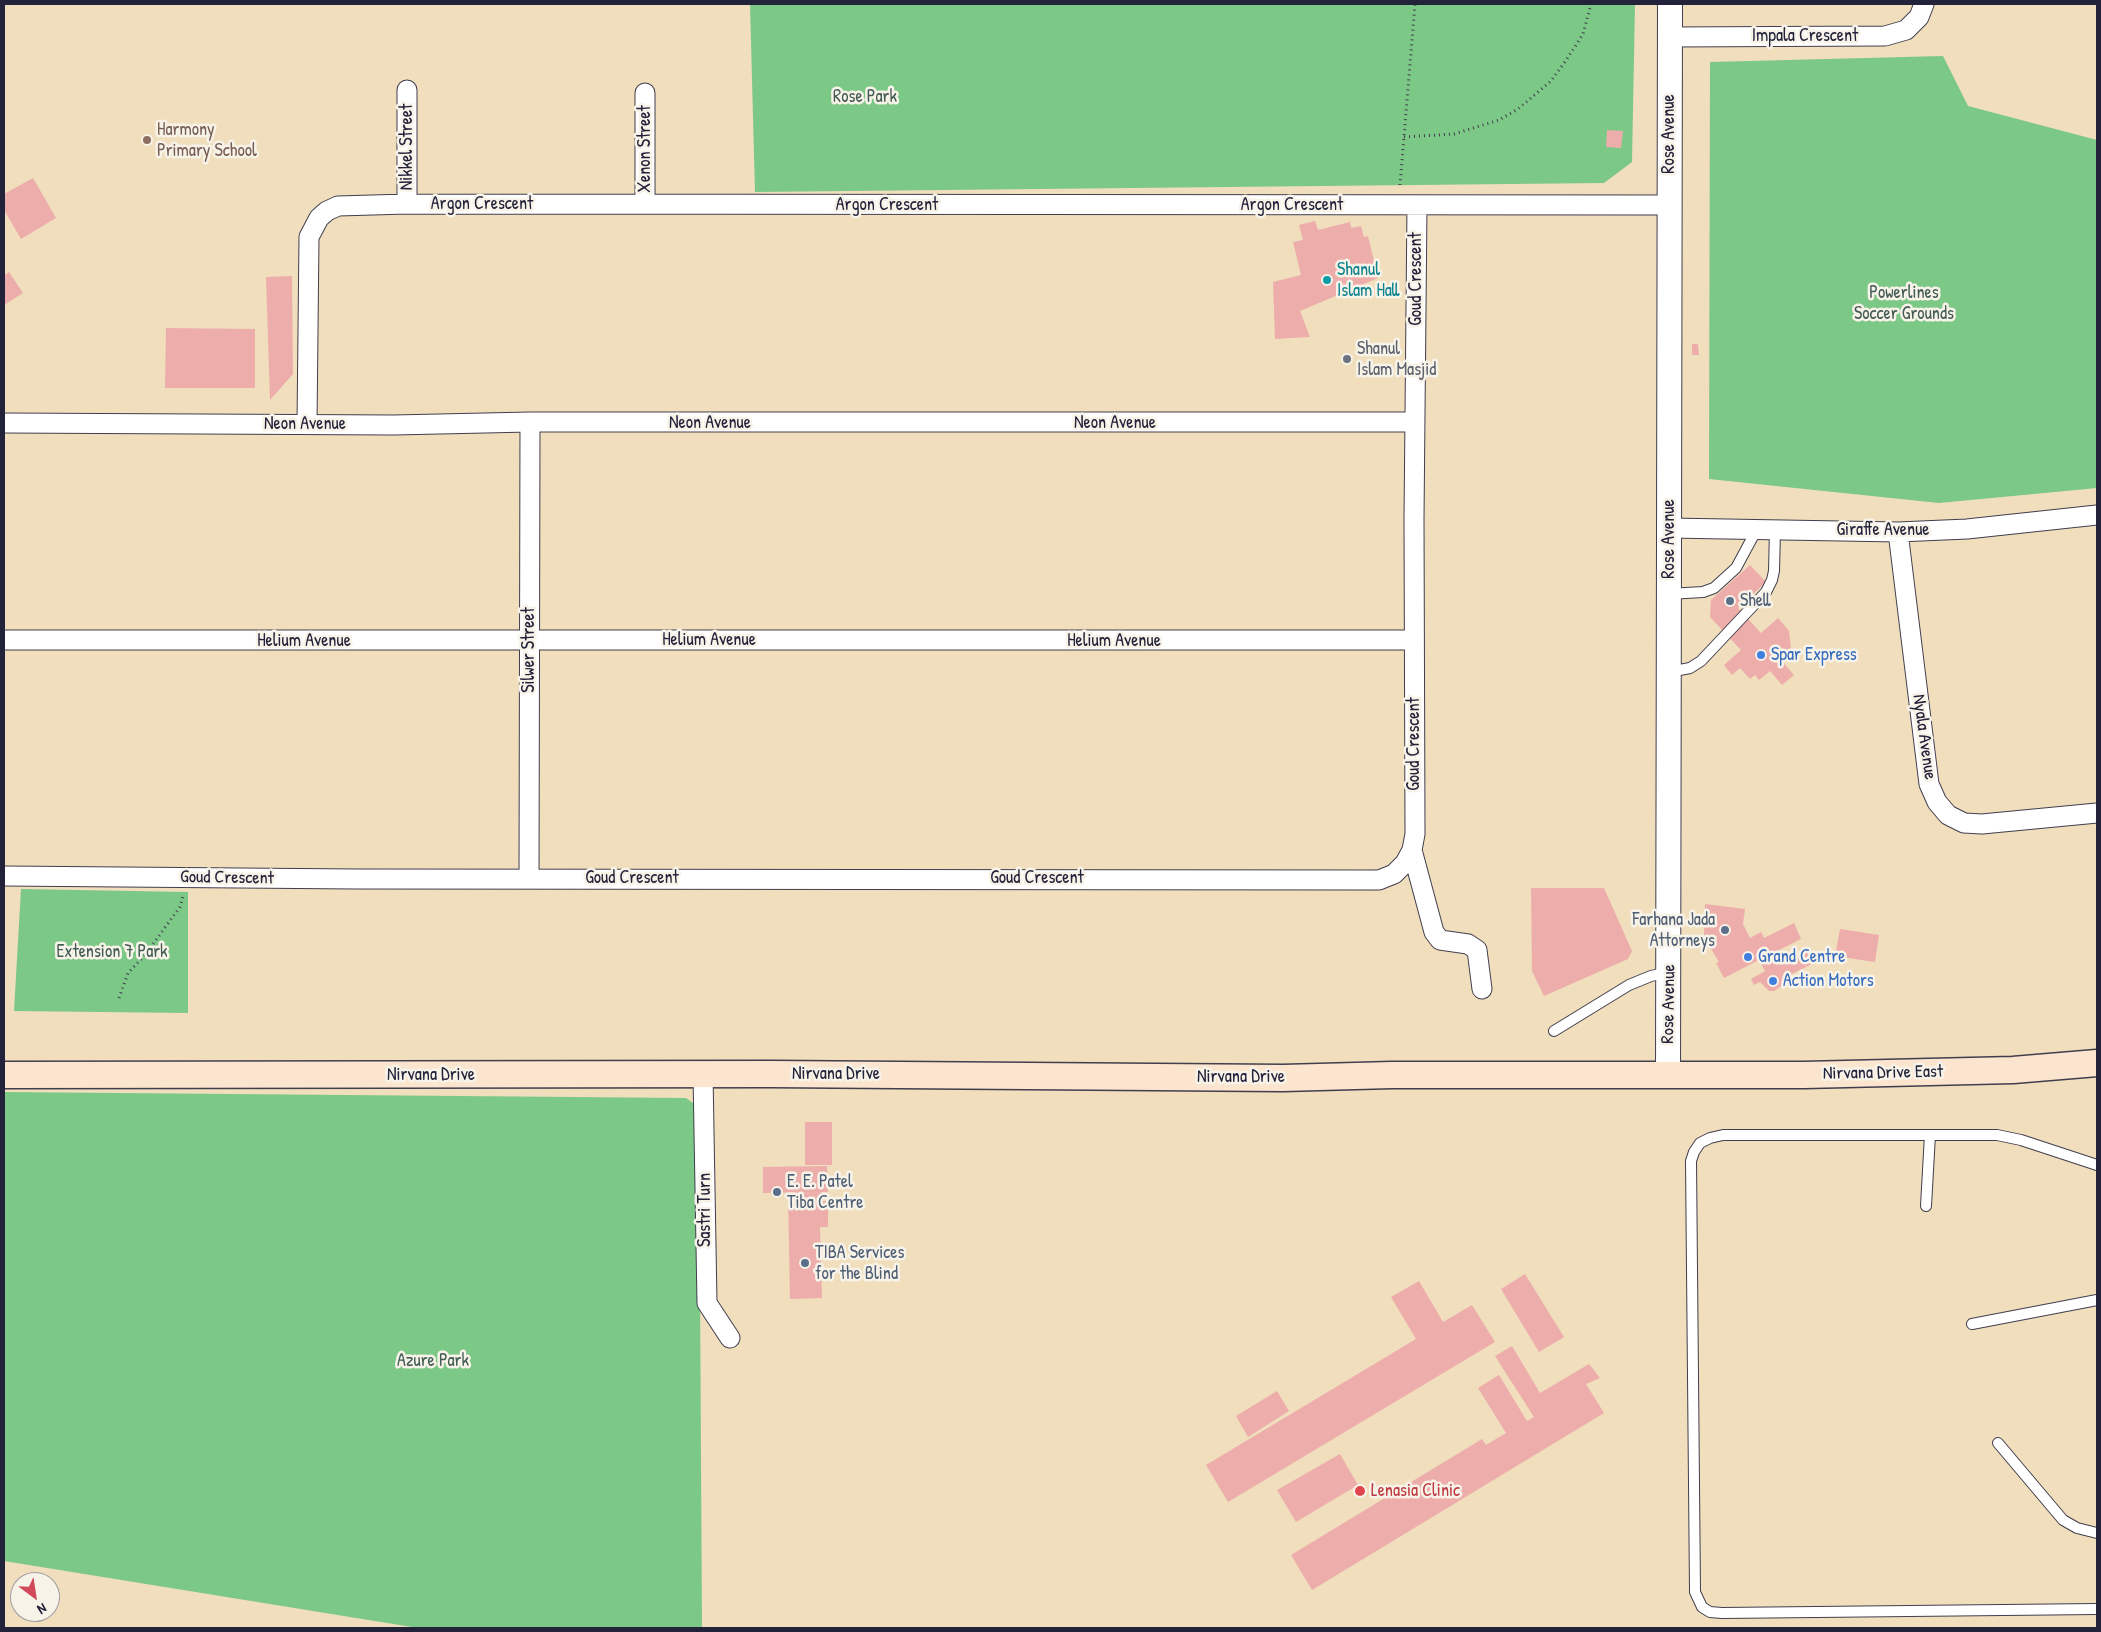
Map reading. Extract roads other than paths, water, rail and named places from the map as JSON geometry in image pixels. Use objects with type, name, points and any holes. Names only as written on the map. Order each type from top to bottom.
[{"type":"main road","name":"Nirvana Drive East","points":[[1668,1074],[1804,1075],[2013,1070],[2097,1063]]},
{"type":"main road","name":"Nirvana Drive","points":[[4,1075],[991,1074],[1284,1078],[1668,1074]]},
{"type":"street","name":"Rose Avenue","points":[[1668,1074],[1670,972],[1670,4]]},
{"type":"street","name":"Impala Crescent","points":[[1670,37],[1885,36],[1906,30],[1919,17],[1924,4]]},
{"type":"street","name":"Nikkel Street","points":[[407,90],[407,204]]},
{"type":"street","name":"Xenon Street","points":[[645,93],[645,204]]},
{"type":"street","name":"Argon Crescent","points":[[307,424],[308,236],[312,227],[327,211],[338,206],[407,204],[1669,205]]},
{"type":"street","name":"Goud Crescent","points":[[4,876],[1379,880],[1394,874],[1405,863],[1412,850],[1415,834],[1414,640],[1417,205]]},
{"type":"street","name":"Silwer Street","points":[[529,878],[530,422]]},
{"type":"street","name":"Neon Avenue","points":[[4,423],[1416,422]]},
{"type":"street","name":"Giraffe Avenue","points":[[1669,528],[1898,532],[1967,529],[2097,516]]},
{"type":"street","name":"Nyala Avenue","points":[[1898,532],[1929,784],[1937,802],[1948,815],[1964,823],[1982,824],[2097,813]]},
{"type":"street","name":"Helium Avenue","points":[[4,640],[1414,640]]},
{"type":"street","points":[[1412,850],[1434,932],[1440,940],[1468,944],[1477,950],[1482,989]]},
{"type":"street","name":"Sastri Turn","points":[[703,1074],[707,1303],[730,1338]]},
{"type":"lane","points":[[1669,594],[1703,592],[1714,588],[1736,568],[1766,529]]},
{"type":"lane","points":[[1669,672],[1690,668],[1701,661],[1766,592],[1774,571],[1766,529]]},
{"type":"lane","points":[[1554,1031],[1629,984],[1670,972]]},
{"type":"lane","points":[[1926,1206],[1930,1135]]},
{"type":"lane","points":[[2097,1165],[2021,1140],[1997,1135],[1723,1136],[1710,1138],[1700,1143],[1694,1152],[1691,1171],[1695,1592],[1698,1602],[1702,1607],[1710,1612],[1722,1613],[2097,1608]]},
{"type":"lane","points":[[1972,1324],[2097,1300]]},
{"type":"lane","points":[[1998,1443],[2063,1520],[2077,1528],[2097,1533]]},
{"type":"place","name":"Harmony Primary School","points":[[147,140]]},
{"type":"place","name":"Shanul Islam Hall","points":[[1327,280]]},
{"type":"place","name":"Shanul Islam Masjid","points":[[1347,359]]},
{"type":"place","name":"Shell","points":[[1730,601]]},
{"type":"place","name":"Spar Express","points":[[1761,655]]},
{"type":"place","name":"Farhana Jada Attorneys","points":[[1725,930]]},
{"type":"place","name":"Grand Centre","points":[[1748,957]]},
{"type":"place","name":"Action Motors","points":[[1773,981]]},
{"type":"place","name":"E. E. Patel Tiba Centre","points":[[777,1192]]},
{"type":"place","name":"TIBA Services for the Blind","points":[[805,1263]]},
{"type":"place","name":"Lenasia Clinic","points":[[1360,1491]]},
{"type":"park label","name":"Rose Park","points":[[865,97]]},
{"type":"park label","name":"Powerlines Soccer Grounds","points":[[1904,303]]},
{"type":"park label","name":"Extension 7 Park","points":[[112,952]]},
{"type":"park label","name":"Azure Park","points":[[433,1361]]}]
